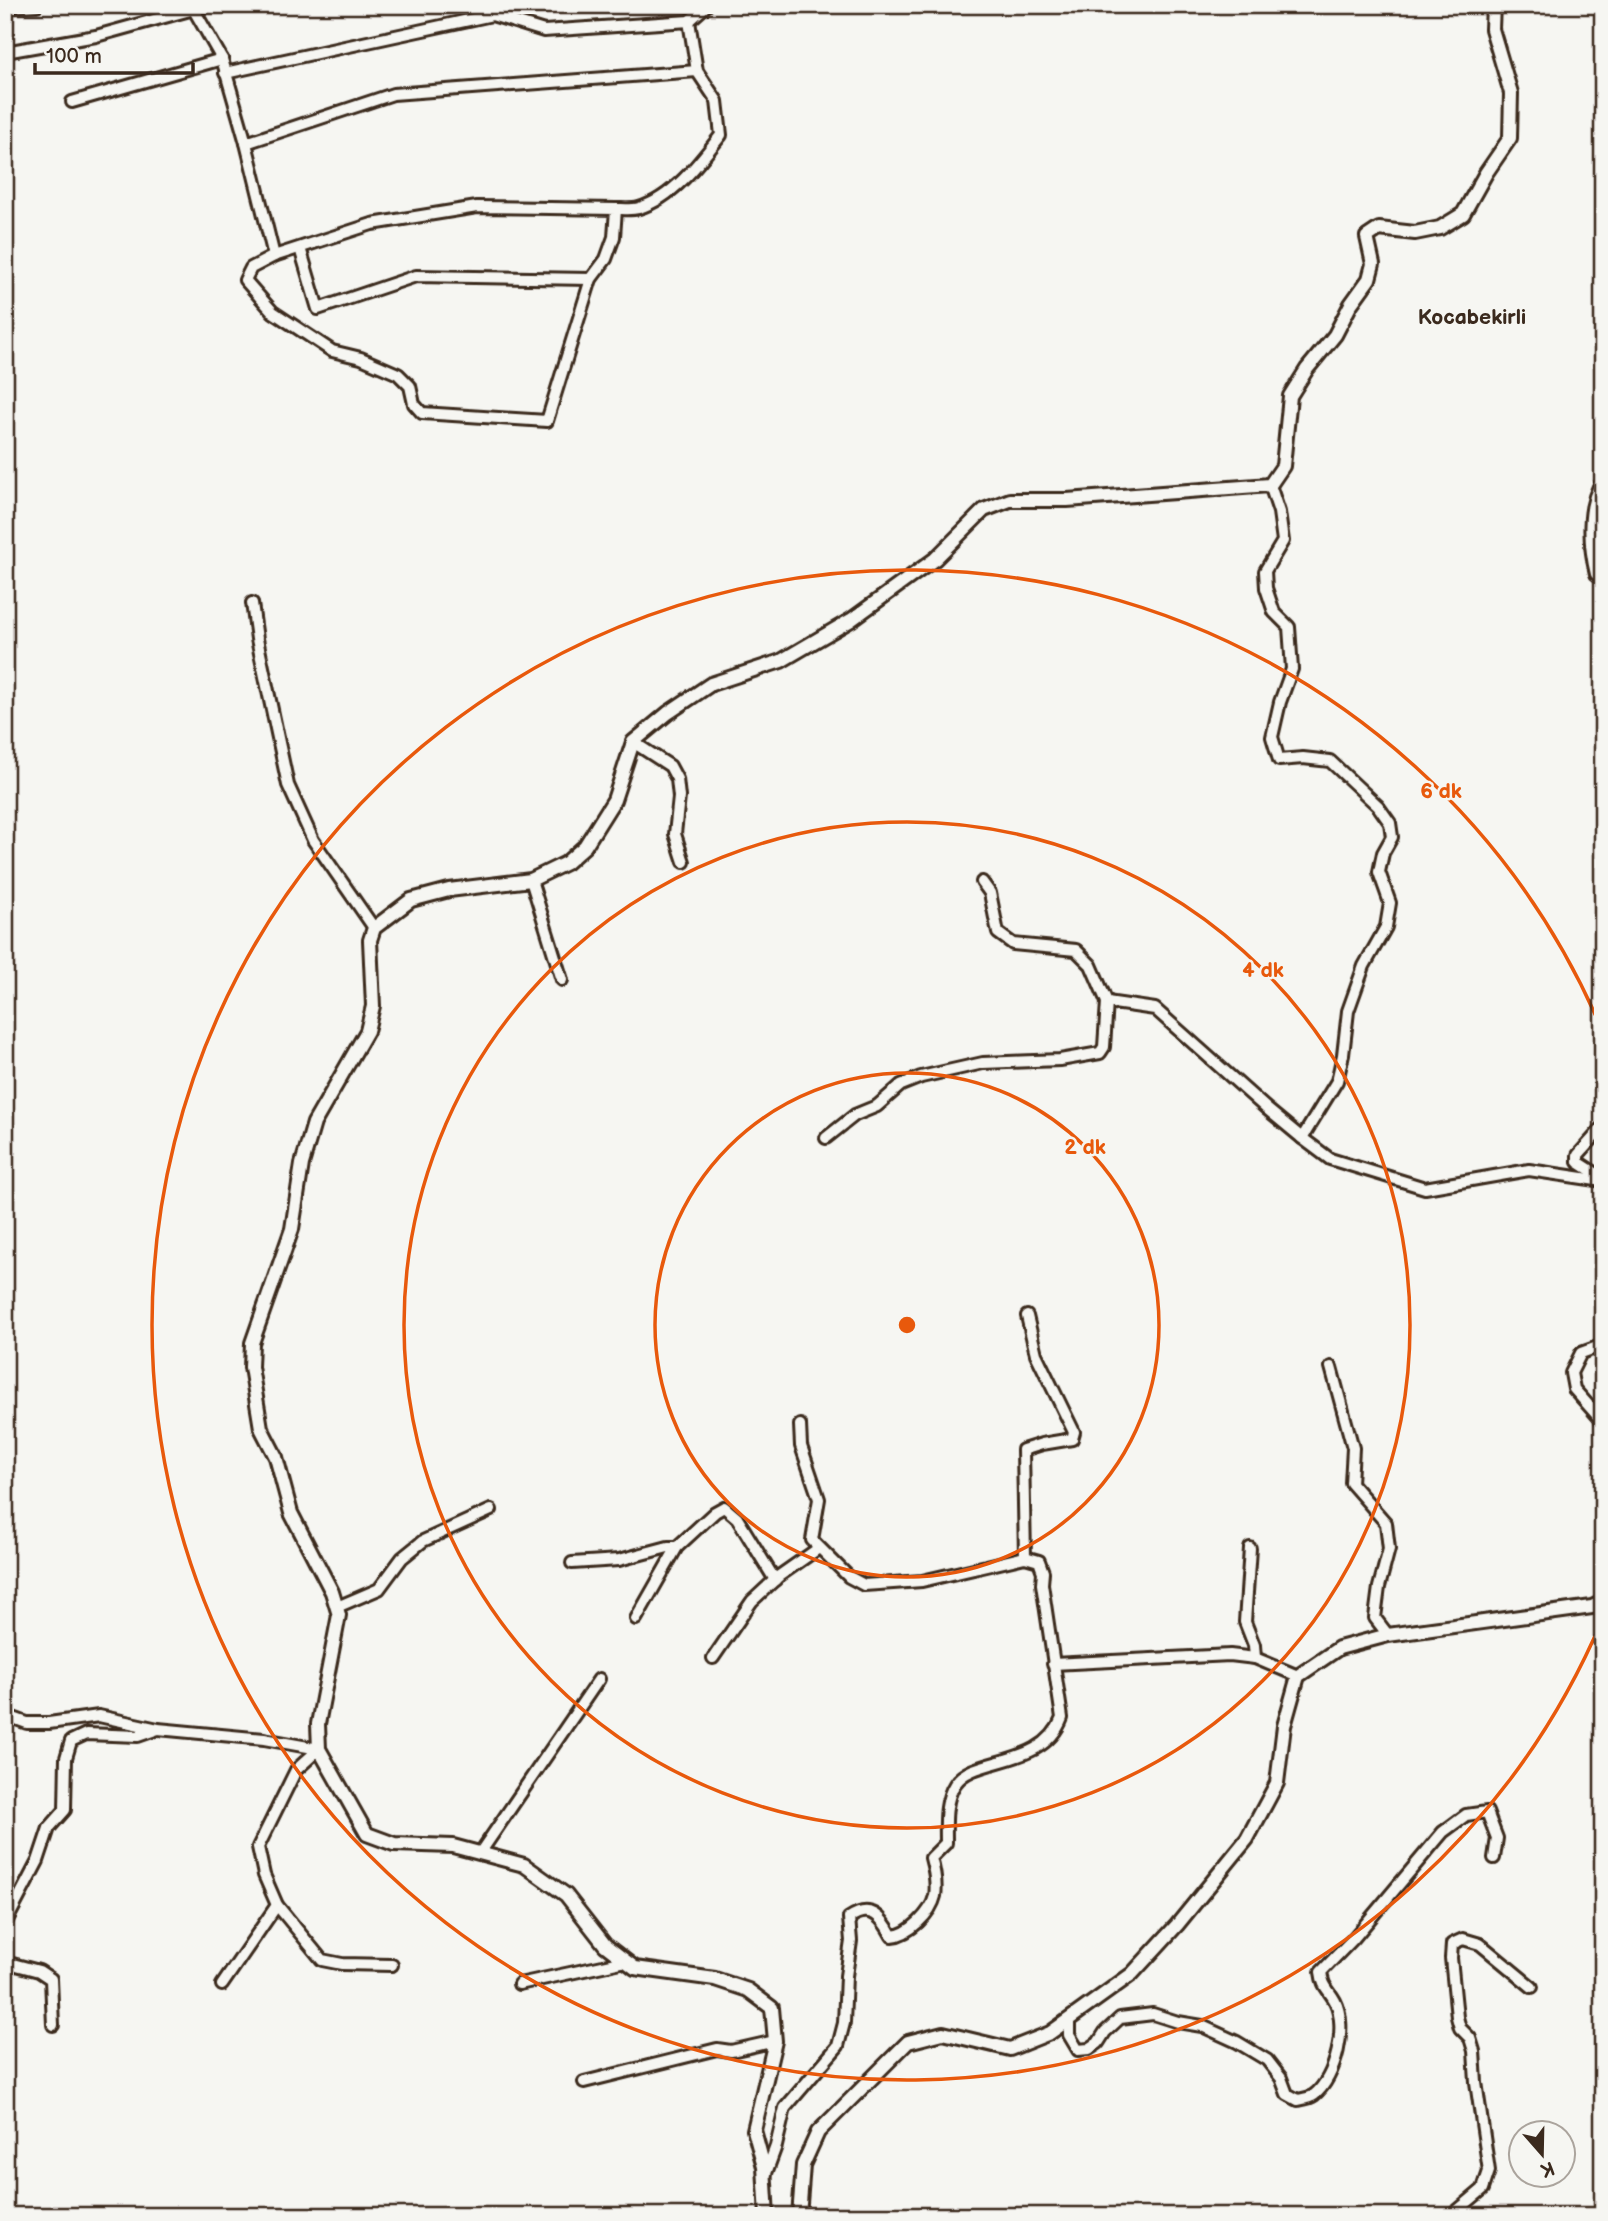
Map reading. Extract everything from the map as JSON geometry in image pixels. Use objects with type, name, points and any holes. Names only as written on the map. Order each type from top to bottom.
[{"type":"street","points":[[5,7],[37,5]]},
{"type":"street","points":[[5,52],[96,36],[208,5]]},
{"type":"street","points":[[225,73],[492,16],[544,31],[689,21],[707,5]]},
{"type":"street","points":[[1270,485],[1283,466],[1290,396],[1307,369],[1335,335],[1368,279],[1373,264],[1367,237],[1379,229],[1415,233],[1440,228],[1463,214],[1510,138],[1511,93],[1492,29],[1493,5]]},
{"type":"street","points":[[194,10],[222,59],[274,256]]},
{"type":"street","points":[[616,209],[614,237],[606,258],[591,279],[547,421],[422,413],[414,404],[410,386],[398,373],[361,358],[332,351],[273,312],[245,280],[251,268],[274,256],[372,224],[477,206],[638,209],[662,195],[691,174],[721,135],[717,101],[697,71],[689,21]]},
{"type":"street","points":[[72,102],[222,59]]},
{"type":"street","points":[[246,143],[393,94],[697,71]]},
{"type":"street","points":[[300,247],[318,309],[416,276],[591,279]]},
{"type":"street","points":[[1603,480],[1590,509],[1592,561],[1596,574],[1603,578]]},
{"type":"street","points":[[766,2216],[764,2167],[754,2130],[775,2041],[772,2008],[748,1990],[715,1979],[635,1968],[605,1945],[566,1895],[524,1866],[453,1846],[394,1844],[367,1834],[319,1749],[318,1724],[339,1615],[332,1592],[290,1513],[276,1457],[261,1428],[251,1367],[252,1343],[292,1229],[302,1164],[314,1123],[367,1031],[373,1006],[370,940],[374,928],[411,900],[449,890],[531,880],[566,863],[584,846],[614,800],[633,742],[668,713],[711,684],[781,661],[851,620],[935,559],[984,510],[1010,500],[1067,500],[1270,485]]},
{"type":"street","points":[[1270,485],[1279,512],[1283,541],[1265,571],[1266,588],[1275,612],[1289,627],[1292,669],[1280,702],[1272,737],[1279,760],[1303,758],[1330,761],[1378,806],[1390,823],[1392,837],[1383,853],[1379,872],[1390,903],[1386,927],[1364,966],[1348,1011],[1337,1081],[1303,1138]]},
{"type":"street","points":[[252,603],[288,785],[313,840],[374,928]]},
{"type":"street","points":[[633,742],[670,766],[677,779],[679,797],[675,834],[684,862]]},
{"type":"street","points":[[531,880],[562,980]]},
{"type":"street","points":[[826,1138],[855,1115],[877,1106],[901,1085],[921,1077],[983,1063],[1060,1060],[1100,1053],[1104,1047],[1107,1002],[1091,965],[1076,950],[1013,944],[998,933],[990,893],[982,883]]},
{"type":"street","points":[[1107,1002],[1155,1009],[1267,1110],[1330,1158],[1425,1188],[1529,1170],[1603,1179]]},
{"type":"street","points":[[1603,1127],[1578,1155],[1578,1162],[1603,1179]]},
{"type":"street","points":[[1025,1556],[1023,1450],[1072,1439],[1074,1432],[1036,1354],[1027,1316]]},
{"type":"street","points":[[1603,1345],[1581,1353],[1571,1373],[1574,1389],[1603,1422]]},
{"type":"street","points":[[1331,1367],[1353,1448],[1351,1483],[1386,1523],[1390,1549],[1379,1587],[1375,1618],[1388,1635]]},
{"type":"street","points":[[765,2179],[785,2108],[838,2046],[844,2023],[851,1941],[849,1918],[859,1912],[870,1912],[883,1920],[892,1936],[901,1935],[924,1916],[935,1897],[935,1873],[931,1858],[946,1843],[949,1796],[956,1782],[965,1774],[1023,1754],[1051,1739],[1062,1718],[1042,1584],[1043,1572],[1039,1561],[1025,1556],[922,1581],[864,1585],[849,1577],[812,1540],[819,1499],[802,1446],[800,1425]]},
{"type":"street","points":[[636,1619],[677,1547],[724,1507],[737,1518],[775,1580]]},
{"type":"street","points":[[337,1607],[379,1589],[402,1558],[423,1541],[491,1510]]},
{"type":"street","points":[[572,1563],[619,1560],[677,1547]]},
{"type":"street","points":[[713,1658],[752,1601],[775,1580],[819,1548]]},
{"type":"street","points":[[1250,1548],[1245,1622],[1254,1645],[1255,1658]]},
{"type":"street","points":[[799,2216],[803,2165],[818,2132],[908,2042],[943,2033],[1010,2049],[1050,2033],[1132,1974],[1177,1925],[1247,1839],[1277,1783],[1284,1726],[1298,1676],[1339,1648],[1388,1635],[1592,1607],[1603,1602]]},
{"type":"street","points":[[1053,1664],[1230,1655],[1255,1658],[1298,1676]]},
{"type":"street","points":[[480,1853],[599,1679]]},
{"type":"street","points":[[5,1715],[27,1723],[49,1723],[99,1716],[158,1729],[264,1739],[319,1749]]},
{"type":"street","points":[[5,1924],[38,1861],[50,1828],[65,1810],[66,1758],[71,1741],[86,1734],[138,1736],[158,1729]]},
{"type":"street","points":[[319,1749],[296,1770],[258,1847],[264,1875],[277,1905],[322,1960],[342,1964],[393,1965]]},
{"type":"street","points":[[1069,2020],[1069,2035],[1078,2050],[1089,2049],[1098,2043],[1119,2018],[1153,2014],[1202,2026],[1267,2060],[1281,2078],[1287,2094],[1298,2100],[1314,2096],[1337,2056],[1341,2034],[1336,2002],[1323,1986],[1321,1972],[1353,1940],[1434,1840],[1466,1815],[1487,1812],[1497,1838],[1494,1858]]},
{"type":"street","points":[[222,1985],[277,1905]]},
{"type":"street","points":[[1451,2216],[1483,2189],[1489,2171],[1474,2051],[1469,2038],[1460,2028],[1457,2017],[1452,1944],[1463,1939],[1480,1944],[1532,1987]]},
{"type":"street","points":[[519,1984],[626,1961]]},
{"type":"street","points":[[5,1962],[39,1971],[51,1979],[53,2025]]},
{"type":"street","points":[[584,2082],[717,2049],[731,2051],[775,2041]]},
{"type":"district","name":"Kocabekirli","points":[[1472,317]]}]
